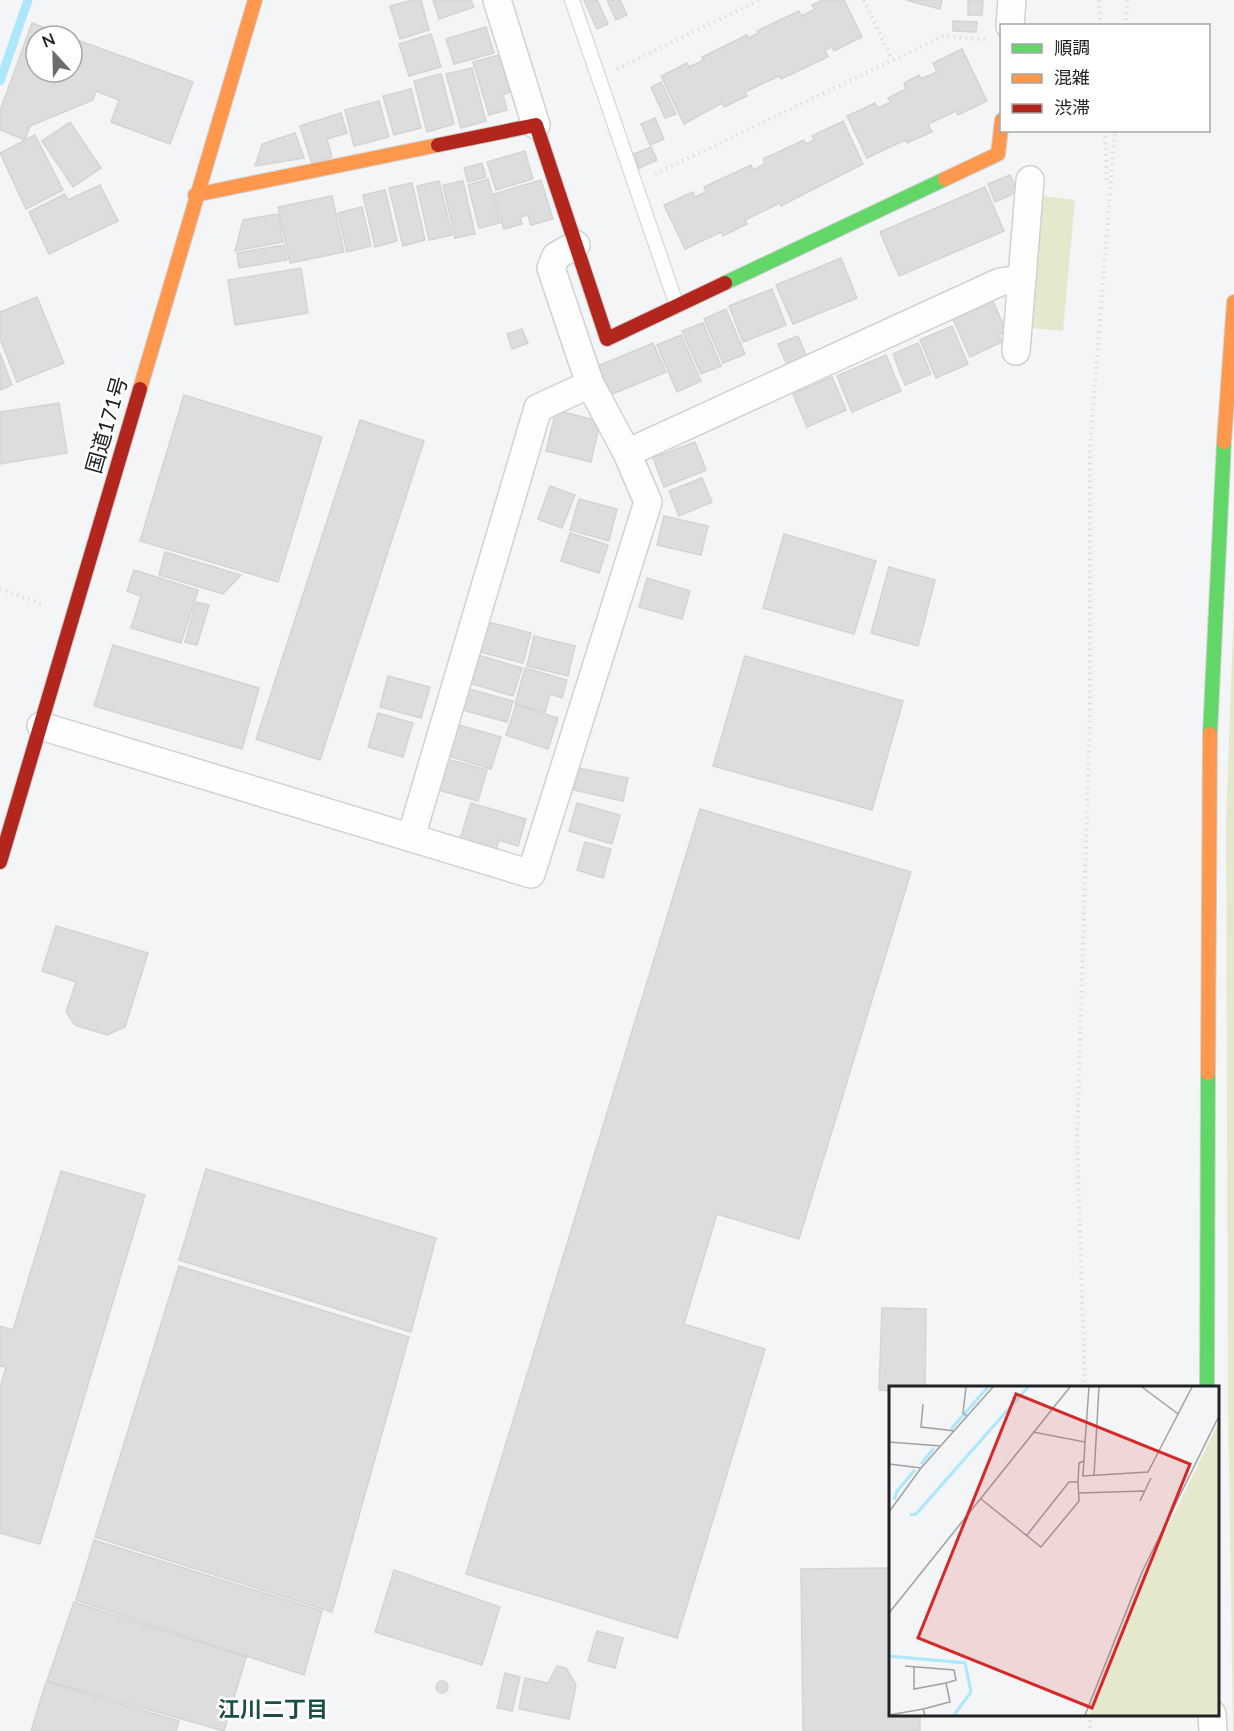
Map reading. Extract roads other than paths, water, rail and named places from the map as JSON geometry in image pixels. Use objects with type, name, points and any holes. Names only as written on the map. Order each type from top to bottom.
[{"type":"main road","name":"国道171号","points":[[0,862],[195,195],[255,0]]},
{"type":"main road","points":[[195,195],[536,125],[607,339],[998,154],[1001,132]]},
{"type":"main road","points":[[1208,1386],[1208,777],[1224,439],[1234,302]]},
{"type":"street","points":[[497,0],[536,125]]},
{"type":"street","points":[[1003,24],[1012,0]]},
{"type":"street","points":[[1016,351],[1020,279],[1030,180]]},
{"type":"street","points":[[41,726],[531,874],[648,502],[627,453],[590,384],[551,268],[556,256],[576,245]]},
{"type":"street","points":[[627,453],[1000,282],[1020,279]]},
{"type":"street","points":[[411,837],[538,408],[590,384]]},
{"type":"street","points":[[1212,1716],[1213,1731]]},
{"type":"lane","points":[[572,0],[677,306]]},
{"type":"waterway","points":[[0,81],[28,0]]},
{"type":"district","name":"江川二丁目","points":[[273,1709]]}]
